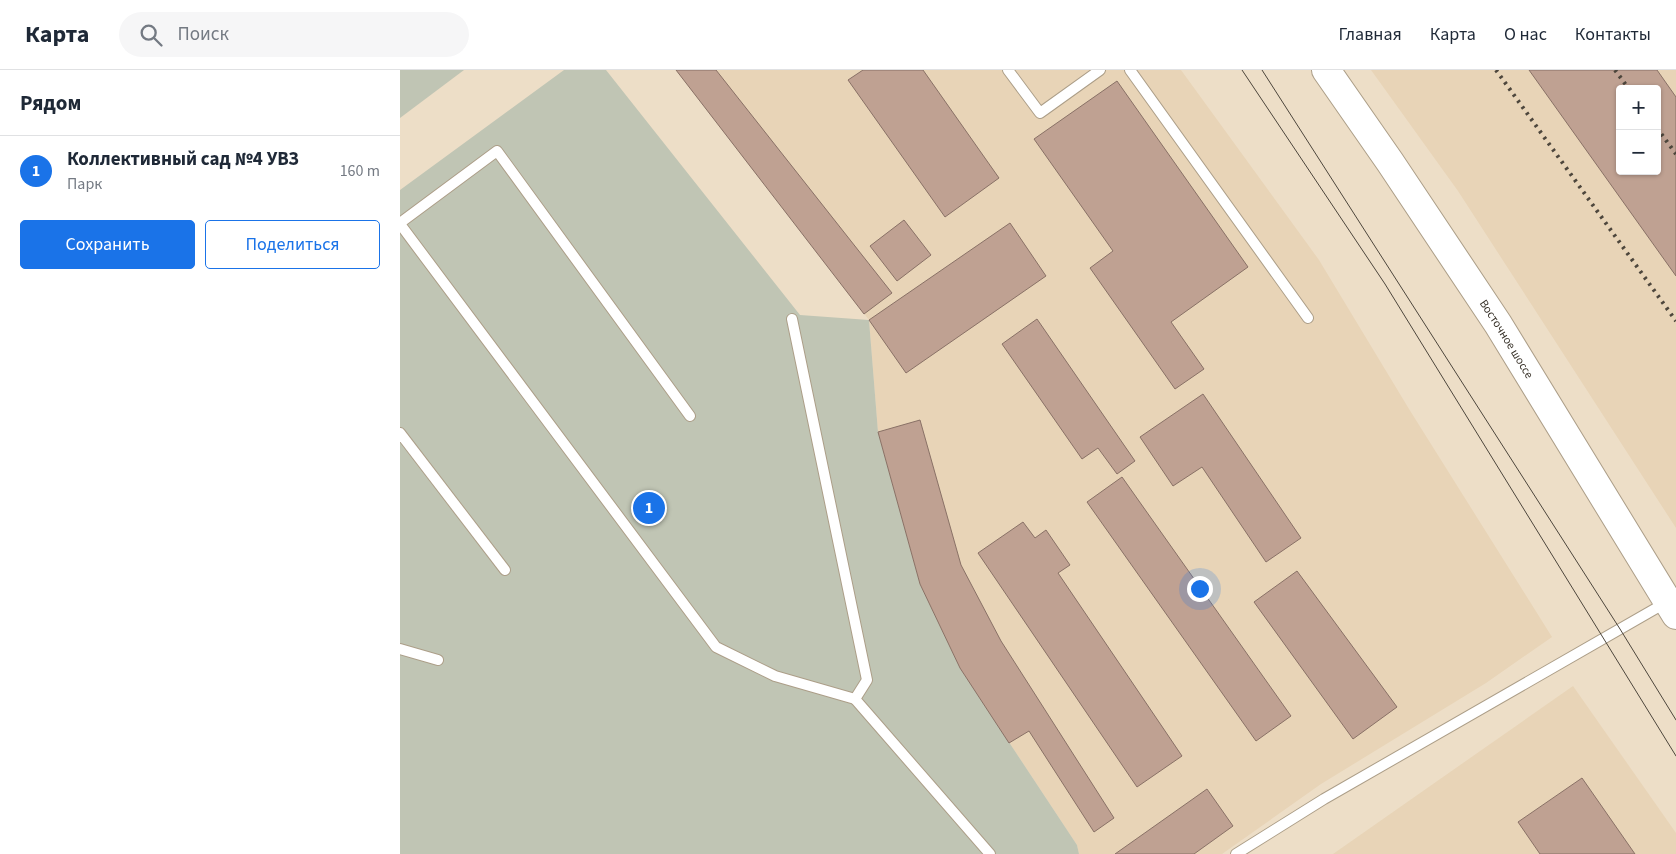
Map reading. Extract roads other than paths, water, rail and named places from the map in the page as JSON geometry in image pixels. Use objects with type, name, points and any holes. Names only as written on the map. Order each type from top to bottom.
[{"type":"main road","name":"Восточное шоссе","points":[[1326,70],[1498,324],[1672,608]]},
{"type":"lane","points":[[1008,70],[1040,113],[1100,70]]},
{"type":"lane","points":[[1130,70],[1308,318]]},
{"type":"lane","points":[[690,416],[497,151],[400,224],[716,647],[775,676],[855,699],[990,854]]},
{"type":"lane","points":[[792,319],[867,680],[855,699]]},
{"type":"lane","points":[[400,433],[505,570]]},
{"type":"lane","points":[[1236,854],[1250,850],[1324,799],[1672,608]]},
{"type":"lane","points":[[400,649],[438,660]]},
{"type":"tram line","points":[[1242,70],[1385,284],[1676,756]]},
{"type":"tram line","points":[[1262,70],[1620,629],[1676,720]]},
{"type":"railway","points":[[1496,70],[1676,321]]},
{"type":"railway","points":[[1615,70],[1626,85]]},
{"type":"railway","points":[[1658,130],[1676,154]]},
{"type":"place","name":"Коллективный сад №4 УВЗ","points":[[649,508]]}]
